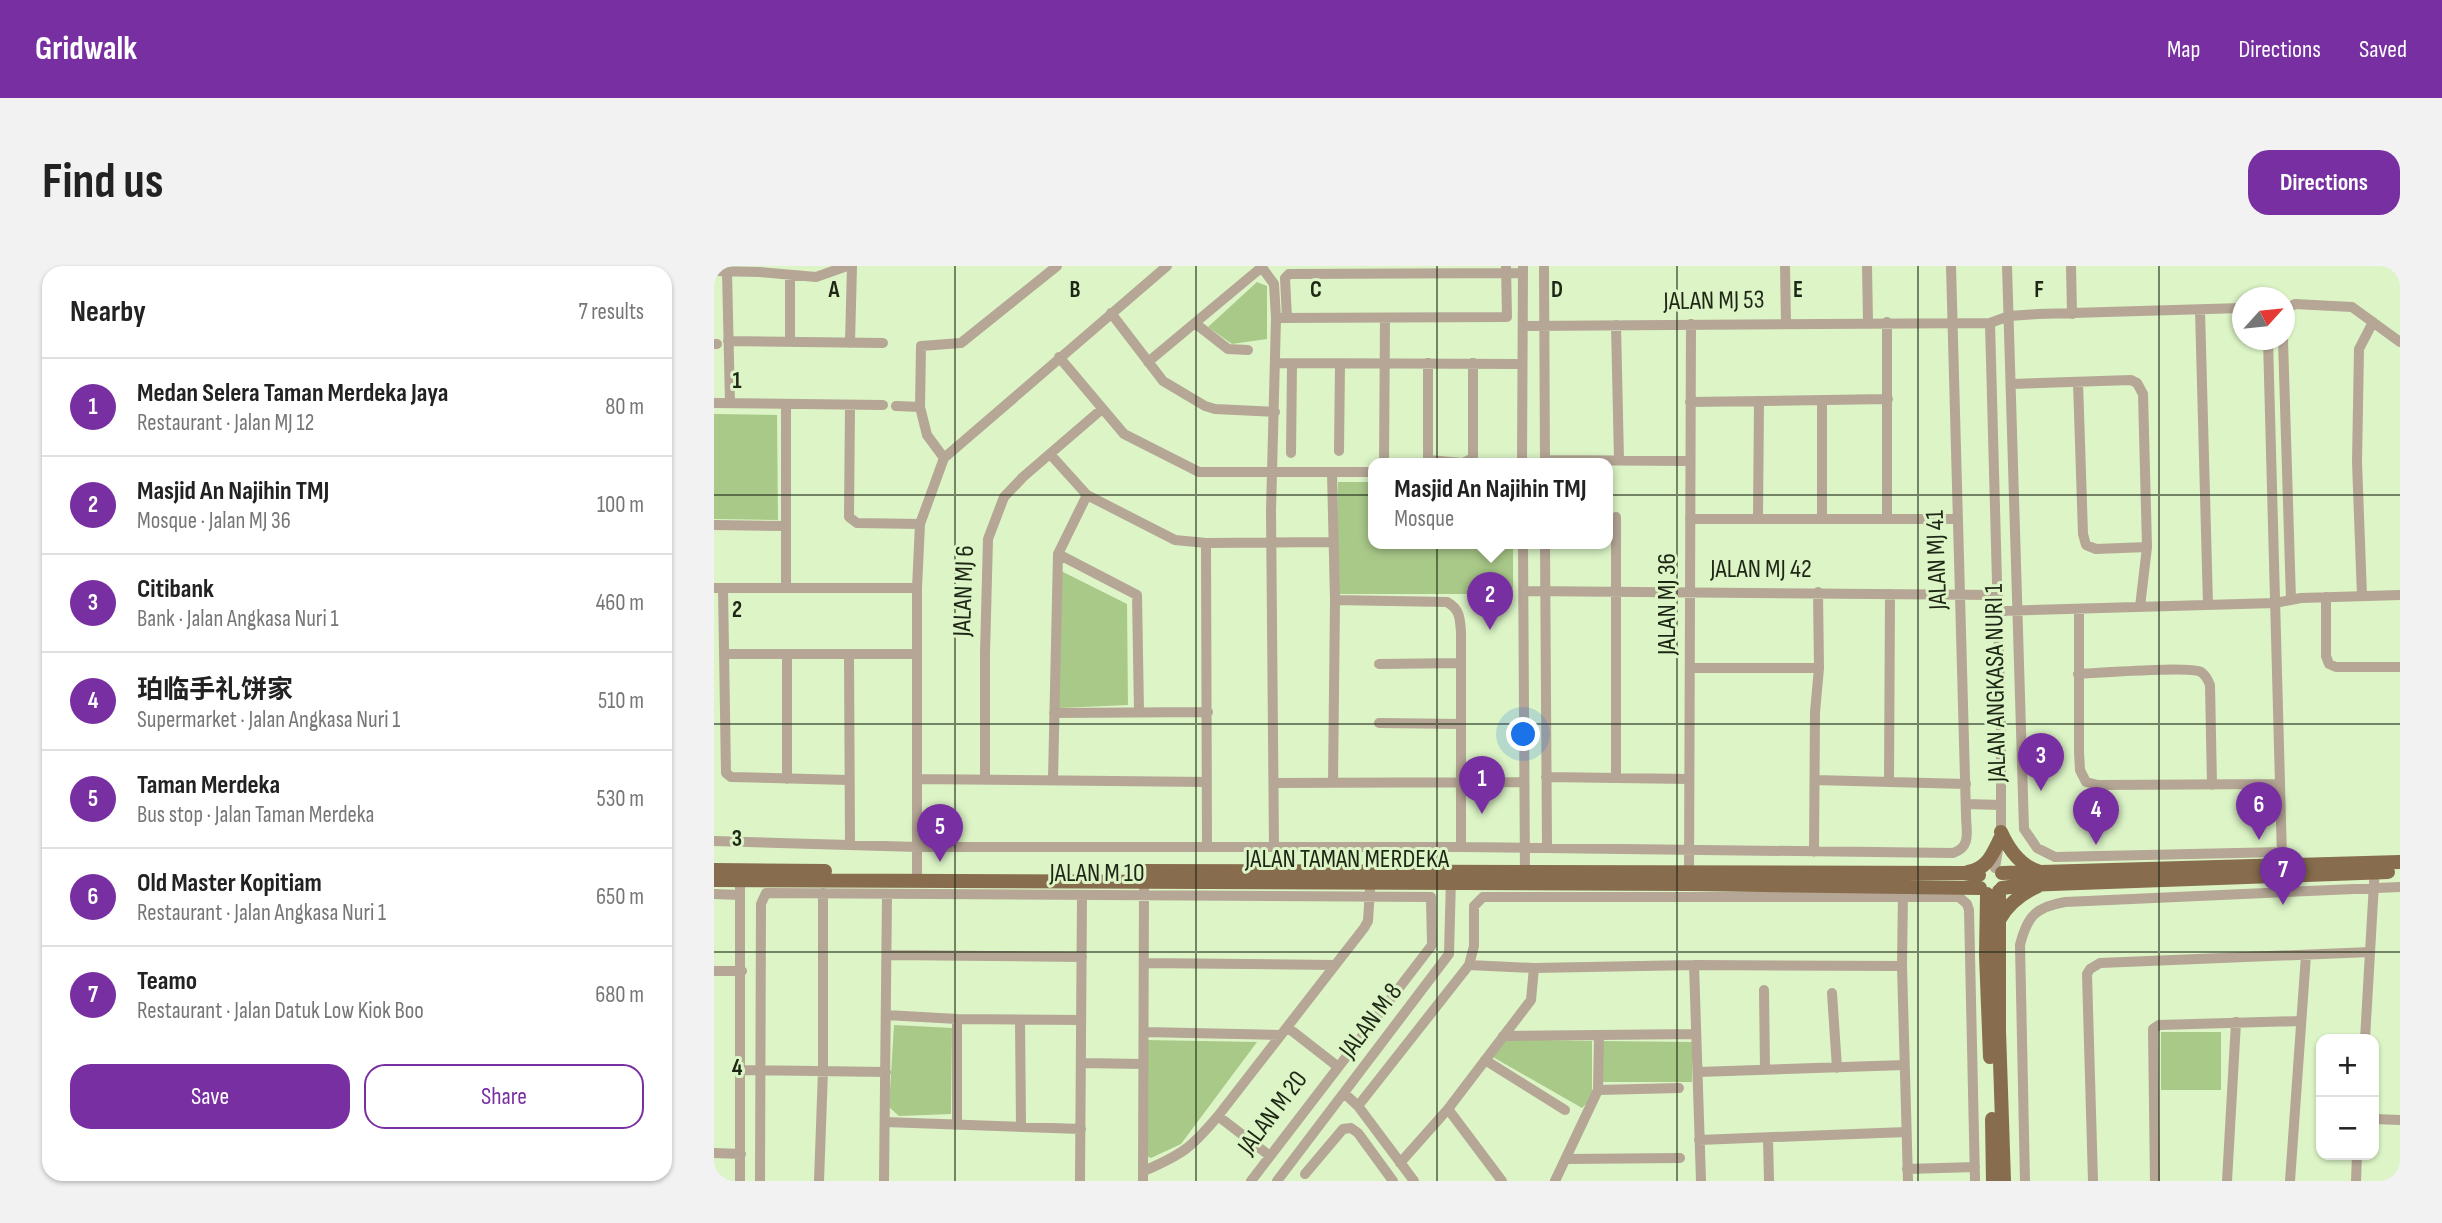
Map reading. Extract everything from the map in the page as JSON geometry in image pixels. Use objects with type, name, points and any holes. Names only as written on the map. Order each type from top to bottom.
[{"type":"main road","points":[[1993,922],[1984,901],[1964,879],[1986,865],[2001,836],[2016,858],[2043,879]]},
{"type":"main road","points":[[2375,868],[2400,862]]},
{"type":"main road","points":[[1997,1178],[1993,922],[1986,869],[2043,879],[2283,865],[2375,868],[2400,872]]},
{"type":"main road","name":"JALAN TAMAN MERDEKA","points":[[714,870],[1370,889],[1451,878]]},
{"type":"main road","points":[[1990,887],[2004,879],[1998,871]]},
{"type":"main road","name":"JALAN TAMAN MERDEKA","points":[[714,880],[740,888],[917,876]]},
{"type":"main road","name":"JALAN TAMAN MERDEKA","points":[[1144,883],[1451,878],[1964,879],[1990,887],[2043,879]]},
{"type":"main road","name":"JALAN TAMAN MERDEKA","points":[[1689,878],[1903,891],[1964,879]]},
{"type":"main road","points":[[1993,922],[2007,906],[2043,879]]},
{"type":"street","points":[[714,271],[816,277],[849,266],[850,343]]},
{"type":"street","points":[[944,458],[928,435],[920,407],[921,346],[961,343],[1057,266]]},
{"type":"street","points":[[917,876],[917,588],[920,524],[944,458],[1167,266]]},
{"type":"street","points":[[1544,266],[1545,458]]},
{"type":"street","points":[[1785,266],[1786,323]]},
{"type":"street","points":[[1867,266],[1868,323]]},
{"type":"street","name":"JALAN MJ 41","points":[[1814,852],[1953,853],[1961,850],[1966,843],[1951,266]]},
{"type":"street","name":"JALAN ANGKASA NURI 1","points":[[2007,266],[2024,830],[2037,848],[2046,854],[2065,858],[2283,865]]},
{"type":"street","points":[[2071,266],[2072,314]]},
{"type":"street","points":[[1148,362],[1262,267],[1275,284],[1281,318]]},
{"type":"street","points":[[1274,847],[1272,472],[1275,363],[1285,278],[1289,274],[1323,270],[1523,270],[1522,458]]},
{"type":"street","points":[[1281,318],[1507,317],[1506,270]]},
{"type":"street","points":[[727,271],[720,343],[730,403]]},
{"type":"street","points":[[790,275],[790,342]]},
{"type":"street","points":[[2295,304],[2347,305],[2400,342]]},
{"type":"street","points":[[1998,871],[2001,805],[1998,595],[1990,323],[2008,316],[2232,308]]},
{"type":"street","points":[[2200,310],[2208,605]]},
{"type":"street","points":[[1111,313],[1163,381],[1215,410],[1275,412]]},
{"type":"street","points":[[1384,318],[1384,458]]},
{"type":"street","points":[[1887,518],[1888,322]]},
{"type":"street","points":[[2362,596],[2357,463],[2358,349],[2373,322]]},
{"type":"street","name":"JALAN MJ 53","points":[[1523,326],[1990,323]]},
{"type":"street","points":[[1196,324],[1228,349],[1248,350]]},
{"type":"street","name":"JALAN MJ 36","points":[[1689,878],[1691,324]]},
{"type":"street","points":[[1616,325],[1619,460]]},
{"type":"street","points":[[720,343],[883,343]]},
{"type":"street","points":[[2268,350],[2283,892]]},
{"type":"street","points":[[2283,350],[2291,600]]},
{"type":"street","points":[[1059,357],[1125,434],[1199,472],[1368,472]]},
{"type":"street","points":[[1275,363],[1522,364]]},
{"type":"street","points":[[1428,363],[1428,458]]},
{"type":"street","points":[[1473,458],[1474,363]]},
{"type":"street","points":[[1291,453],[1292,364]]},
{"type":"street","points":[[1339,451],[1340,364]]},
{"type":"street","points":[[2011,384],[2131,380],[2141,387],[2147,547],[2140,607]]},
{"type":"street","points":[[2078,382],[2083,534],[2086,545],[2096,549],[2147,547]]},
{"type":"street","points":[[1690,402],[1888,399]]},
{"type":"street","points":[[1822,400],[1822,518]]},
{"type":"street","points":[[1758,518],[1759,401]]},
{"type":"street","points":[[714,403],[883,405]]},
{"type":"street","points":[[786,404],[786,588]]},
{"type":"street","points":[[850,405],[849,517],[857,523],[920,524]]},
{"type":"street","points":[[895,406],[920,407]]},
{"type":"street","name":"JALAN MJ 6","points":[[985,780],[988,539],[1004,497],[1102,409]]},
{"type":"street","points":[[1050,454],[1087,495],[1175,540],[1206,543],[1334,542]]},
{"type":"street","points":[[1613,460],[1690,461]]},
{"type":"street","points":[[1332,472],[1335,600],[1333,783]]},
{"type":"street","points":[[1053,779],[1058,554],[1087,495]]},
{"type":"street","points":[[1616,517],[1616,778]]},
{"type":"street","points":[[1690,519],[1958,519]]},
{"type":"street","points":[[714,525],[786,526]]},
{"type":"street","points":[[1206,543],[1207,848]]},
{"type":"street","points":[[1523,549],[1525,878]]},
{"type":"street","points":[[1545,549],[1547,848]]},
{"type":"street","points":[[1058,554],[1137,595],[1139,712]]},
{"type":"street","points":[[848,780],[731,777],[726,773],[720,751],[724,654],[718,588],[917,588]]},
{"type":"street","name":"JALAN MJ 42","points":[[1524,591],[1998,595]]},
{"type":"street","points":[[714,841],[918,847],[1547,848],[1814,852],[1815,712],[1819,668],[1818,592]]},
{"type":"street","points":[[1889,782],[1890,594]]},
{"type":"street","points":[[1998,611],[2275,603],[2326,597],[2400,595]]},
{"type":"street","points":[[2326,597],[2326,656],[2329,664],[2336,667],[2400,667]]},
{"type":"street","points":[[1335,600],[1447,602],[1457,610],[1460,617],[1461,663],[1461,848]]},
{"type":"street","points":[[2078,609],[2080,770],[2086,782],[2098,785],[2280,784]]},
{"type":"street","points":[[724,654],[917,654]]},
{"type":"street","points":[[787,654],[787,779]]},
{"type":"street","points":[[849,654],[850,844]]},
{"type":"street","points":[[1379,664],[1461,663]]},
{"type":"street","points":[[1690,668],[1819,668]]},
{"type":"street","points":[[2078,674],[2176,670],[2201,672],[2210,685],[2212,785]]},
{"type":"street","points":[[1054,713],[1208,712]]},
{"type":"street","points":[[1379,723],[1461,724]]},
{"type":"street","points":[[1546,777],[1689,779]]},
{"type":"street","points":[[918,779],[1207,782]]},
{"type":"street","points":[[1815,780],[1966,783]]},
{"type":"street","points":[[1274,783],[1524,782]]},
{"type":"street","points":[[1966,804],[2001,805]]},
{"type":"street","points":[[2365,1034],[2375,868]]},
{"type":"street","name":"JALAN M 8","points":[[1277,1181],[1449,954],[1451,878]]},
{"type":"street","points":[[1144,883],[1144,1176]]},
{"type":"street","name":"JALAN M 10","points":[[760,1070],[761,904],[763,896],[770,892],[1082,895],[1144,883]]},
{"type":"street","points":[[2025,1181],[2020,945],[2027,922],[2043,908],[2065,902],[2400,887]]},
{"type":"street","points":[[714,894],[740,888],[740,1181]]},
{"type":"street","points":[[1144,1176],[1195,1143],[1218,1116],[1368,920],[1370,889]]},
{"type":"street","name":"JALAN M 20","points":[[1251,1181],[1432,945],[1431,897],[1370,889]]},
{"type":"street","points":[[1358,1106],[1469,965],[1474,946],[1474,906],[1483,897],[1779,898],[1903,891],[1959,897],[1969,910],[1975,1173]]},
{"type":"street","points":[[1903,891],[1907,1175],[1975,1173],[1997,1178]]},
{"type":"street","points":[[819,1181],[823,893]]},
{"type":"street","points":[[884,1181],[887,895]]},
{"type":"street","points":[[1080,1181],[1082,895]]},
{"type":"street","points":[[2093,1181],[2087,974],[2090,969],[2100,963],[2370,952]]},
{"type":"street","points":[[2290,1181],[2306,954]]},
{"type":"street","points":[[887,955],[1082,957]]},
{"type":"street","points":[[1144,963],[1335,965]]},
{"type":"street","points":[[1469,965],[1534,968],[1694,965],[1902,966]]},
{"type":"street","points":[[1694,965],[1701,1181]]},
{"type":"street","points":[[1400,1163],[1448,1109],[1531,1000],[1534,968]]},
{"type":"street","points":[[714,971],[742,971]]},
{"type":"street","points":[[1764,990],[1765,1070]]},
{"type":"street","points":[[1832,993],[1837,1068]]},
{"type":"street","points":[[886,1015],[957,1019],[1081,1020]]},
{"type":"street","points":[[957,1019],[957,1125]]},
{"type":"street","points":[[1020,1020],[1021,1126]]},
{"type":"street","points":[[2155,1181],[2152,1029],[2159,1025],[2300,1021]]},
{"type":"street","points":[[2227,1181],[2236,1023]]},
{"type":"street","points":[[1144,1032],[1284,1031],[1337,1066]]},
{"type":"street","points":[[1503,1036],[1696,1034]]},
{"type":"street","points":[[1555,1181],[1598,1090],[1599,1035]]},
{"type":"street","points":[[1485,1060],[1565,1110]]},
{"type":"street","points":[[1082,1063],[1143,1063]]},
{"type":"street","points":[[1698,1072],[1904,1065]]},
{"type":"street","points":[[741,1070],[886,1072]]},
{"type":"street","points":[[760,1070],[760,1181]]},
{"type":"street","points":[[1598,1090],[1679,1088]]},
{"type":"street","points":[[1345,1094],[1358,1106],[1414,1181]]},
{"type":"street","points":[[1448,1109],[1502,1181]]},
{"type":"street","points":[[1218,1116],[1270,1156]]},
{"type":"street","points":[[2379,1119],[2400,1120]]},
{"type":"street","points":[[885,1122],[1081,1129]]},
{"type":"street","points":[[1294,1159],[1307,1177],[1343,1129],[1351,1128],[1358,1133],[1393,1181]]},
{"type":"street","points":[[1699,1140],[1906,1132]]},
{"type":"street","points":[[1768,1138],[1769,1181]]},
{"type":"street","points":[[714,1153],[741,1154]]},
{"type":"street","points":[[1566,1159],[1680,1158]]},
{"type":"street","points":[[2356,1181],[2357,1160]]},
{"type":"green space","points":[[1257,282],[1267,286],[1267,339],[1232,344],[1208,327]]},
{"type":"green space","points":[[714,414],[777,415],[778,520],[714,519]]},
{"type":"green space","points":[[1338,482],[1368,482],[1368,549],[1513,549],[1513,594],[1336,594]]},
{"type":"green space","points":[[1061,571],[1127,604],[1128,705],[1059,708]]},
{"type":"green space","points":[[894,1025],[952,1028],[951,1114],[899,1116],[889,1107]]},
{"type":"green space","points":[[2161,1032],[2221,1032],[2221,1090],[2161,1090]]},
{"type":"green space","points":[[1504,1039],[1592,1041],[1592,1098],[1582,1108],[1491,1056]]},
{"type":"green space","points":[[1146,1040],[1257,1042],[1181,1144],[1151,1158],[1145,1155]]},
{"type":"green space","points":[[1600,1041],[1692,1042],[1692,1082],[1600,1082]]},
{"type":"place","name":"Masjid An Najihin TMJ","points":[[1490,630]]},
{"type":"place","name":"Citibank","points":[[2041,791]]},
{"type":"place","name":"Medan Selera Taman Merdeka Jaya","points":[[1482,814]]},
{"type":"place","name":"Old Master Kopitiam","points":[[2259,840]]},
{"type":"place","name":"珀临手礼饼家","points":[[2096,845]]},
{"type":"place","name":"Taman Merdeka","points":[[940,862]]},
{"type":"place","name":"Teamo","points":[[2283,905]]}]
